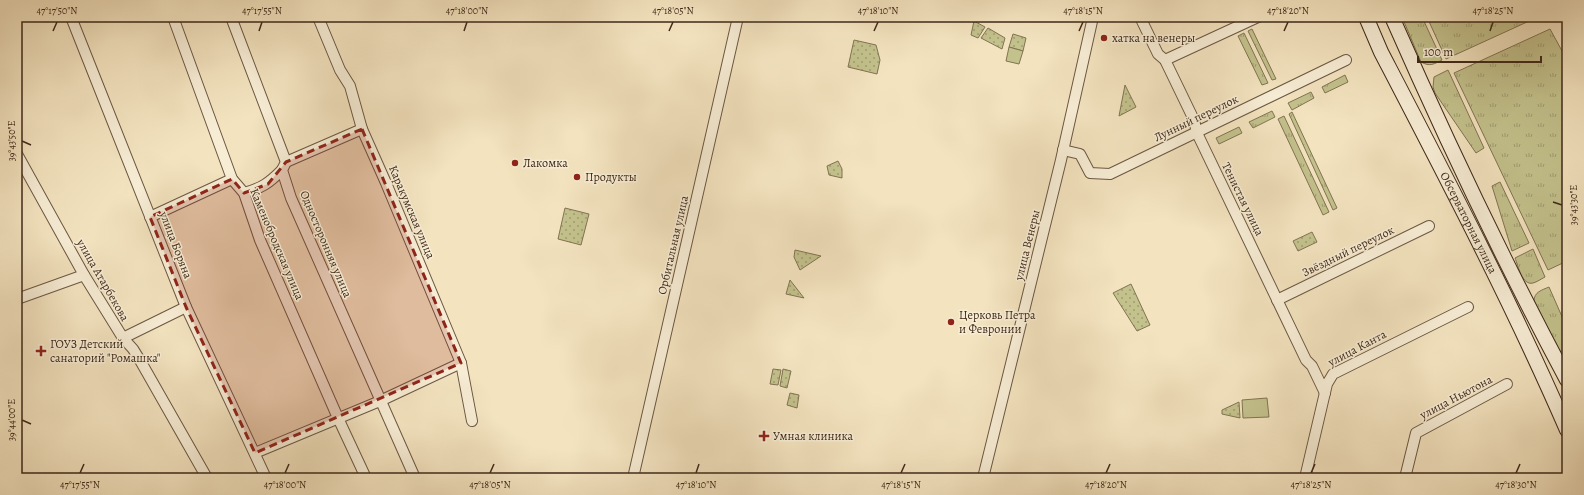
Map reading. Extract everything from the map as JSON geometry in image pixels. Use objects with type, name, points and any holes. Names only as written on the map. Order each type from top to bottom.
[{"type":"main road","name":"Обсерваторная улица","points":[[1366,17],[1381,52],[1491,265],[1547,383],[1567,430]]},
{"type":"main road","name":"Обсерваторная улица","points":[[1392,17],[1419,78],[1521,294],[1567,380]]},
{"type":"street","name":"улица Боряна","points":[[72,17],[81,45],[186,307],[266,478]]},
{"type":"street","name":"Каменобродская улица","points":[[173,17],[232,179],[244,193],[260,240],[366,478]]},
{"type":"street","name":"Односторонняя улица","points":[[231,17],[284,166],[294,205],[415,478]]},
{"type":"street","name":"Каракумская улица","points":[[318,17],[340,70],[350,86],[362,129],[461,363],[472,421]]},
{"type":"street","name":"Орбитальная улица","points":[[633,478],[738,17]]},
{"type":"street","name":"улица Венеры","points":[[984,478],[1063,150],[1093,17]]},
{"type":"street","name":"Тенистая улица","points":[[1140,17],[1158,54],[1165,60],[1194,120],[1197,132],[1277,300],[1306,360],[1312,366],[1325,393]]},
{"type":"street","points":[[1165,60],[1258,17]]},
{"type":"street","name":"Лунный переулок","points":[[1063,150],[1080,154],[1090,173],[1110,174],[1346,60]]},
{"type":"street","points":[[244,193],[257,190],[268,184],[284,166],[362,129]]},
{"type":"street","name":"улица Атарбекова","points":[[17,154],[84,274],[122,338],[133,349],[141,362],[207,478]]},
{"type":"street","points":[[150,217],[232,179]]},
{"type":"street","name":"Звёздный переулок","points":[[1277,300],[1429,226]]},
{"type":"street","points":[[17,299],[84,274]]},
{"type":"street","points":[[122,338],[186,307]]},
{"type":"street","name":"улица Канта","points":[[1305,478],[1325,393],[1330,379],[1338,371],[1468,307]]},
{"type":"street","points":[[254,453],[380,401],[461,363]]},
{"type":"street","name":"улица Ньютона","points":[[1405,478],[1416,433],[1507,384]]},
{"type":"highlighted area","points":[[362,129],[461,363],[255,453],[186,307],[150,217],[232,179],[244,193],[268,184],[286,162]]},
{"type":"green space","points":[[1402,17],[1422,17],[1442,60],[1429,65],[1421,62]]},
{"type":"green space","points":[[1427,17],[1538,17],[1446,59]]},
{"type":"green space","points":[[974,21],[985,27],[978,38],[971,35]]},
{"type":"green space","points":[[988,28],[1005,38],[1002,49],[981,38]]},
{"type":"green space","points":[[1252,29],[1276,79],[1272,80],[1248,31]]},
{"type":"green space","points":[[1550,29],[1567,60],[1567,261],[1548,270],[1454,73]]},
{"type":"green space","points":[[1244,33],[1268,83],[1262,85],[1238,36]]},
{"type":"green space","points":[[1013,34],[1026,38],[1023,51],[1009,47]]},
{"type":"green space","points":[[854,40],[876,45],[880,60],[877,74],[848,67]]},
{"type":"green space","points":[[1009,47],[1023,51],[1019,64],[1006,61]]},
{"type":"green space","points":[[1448,70],[1484,148],[1476,153],[1435,93],[1433,87],[1434,77]]},
{"type":"green space","points":[[1345,75],[1348,82],[1325,93],[1322,87]]},
{"type":"green space","points":[[1125,85],[1136,107],[1119,116]]},
{"type":"green space","points":[[1311,92],[1314,98],[1292,110],[1288,103]]},
{"type":"green space","points":[[1272,111],[1275,117],[1253,128],[1249,122]]},
{"type":"green space","points":[[1292,112],[1337,208],[1333,210],[1289,114]]},
{"type":"green space","points":[[1284,116],[1329,212],[1323,215],[1278,119]]},
{"type":"green space","points":[[1239,127],[1242,133],[1219,144],[1216,138]]},
{"type":"green space","points":[[838,161],[842,169],[842,178],[829,175],[827,166]]},
{"type":"green space","points":[[1500,182],[1529,243],[1512,251],[1492,186]]},
{"type":"green space","points":[[565,208],[589,214],[581,245],[558,239]]},
{"type":"green space","points":[[1312,232],[1317,242],[1298,251],[1293,241]]},
{"type":"green space","points":[[1533,249],[1545,277],[1534,283],[1529,283],[1523,278],[1515,258]]},
{"type":"green space","points":[[795,250],[821,256],[800,270],[794,257]]},
{"type":"green space","points":[[790,280],[804,298],[786,294]]},
{"type":"green space","points":[[1131,284],[1150,325],[1137,331],[1113,293]]},
{"type":"green space","points":[[1549,287],[1567,328],[1567,368],[1534,301],[1537,293]]},
{"type":"green space","points":[[773,369],[781,370],[778,385],[770,384]]},
{"type":"green space","points":[[783,369],[791,371],[787,388],[780,386]]},
{"type":"green space","points":[[790,393],[799,395],[797,408],[787,405]]},
{"type":"green space","points":[[1267,398],[1269,417],[1243,418],[1242,400]]},
{"type":"green space","points":[[1239,402],[1240,418],[1222,414],[1222,410]]},
{"type":"place","name":"хатка на венеры","points":[[1104,38]]},
{"type":"place","name":"Лакомка","points":[[515,163]]},
{"type":"place","name":"Продукты","points":[[577,177]]},
{"type":"place","name":"Церковь Петра и Февронии","points":[[951,322]]},
{"type":"place","name":"ГОУЗ Детский санаторий \"Ромашка\"","points":[[41,351]]},
{"type":"place","name":"Умная клиника","points":[[764,436]]}]
